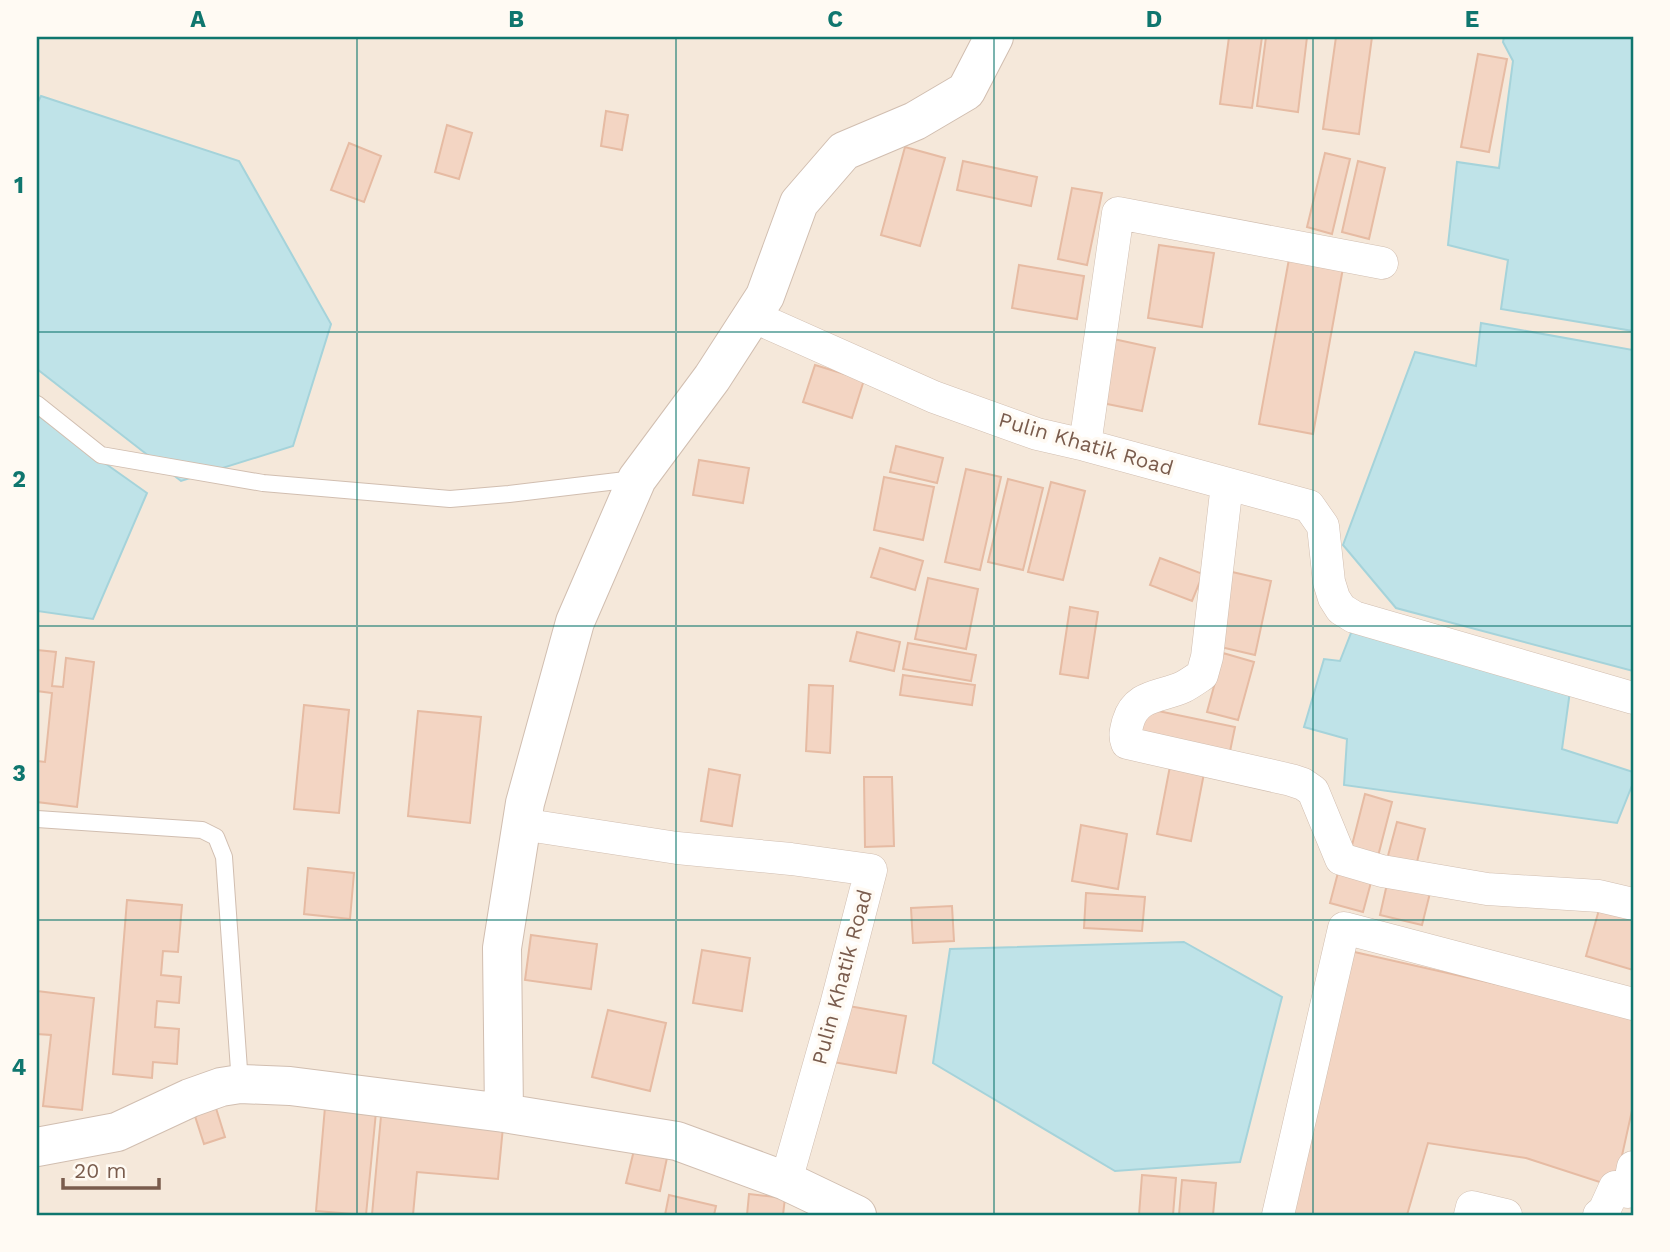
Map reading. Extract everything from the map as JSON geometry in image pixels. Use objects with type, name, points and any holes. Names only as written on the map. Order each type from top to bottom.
[{"type":"street","points":[[503,1112],[502,948],[524,803],[575,622],[637,479],[712,378],[765,296],[799,203],[844,151],[915,121],[965,90],[994,37]]},
{"type":"street","points":[[1085,445],[1118,213],[1382,263]]},
{"type":"street","name":"Pulin Khatik Road","points":[[752,316],[934,397],[1037,434],[1310,506],[1323,526],[1329,582],[1334,598],[1341,609],[1354,617],[1633,698]]},
{"type":"street","points":[[1227,484],[1207,657],[1202,676],[1183,687],[1155,695],[1139,704],[1131,713],[1124,736],[1127,743],[1303,784],[1313,791],[1341,859],[1382,871],[1488,889],[1599,896],[1633,904]]},
{"type":"street","name":"Pulin Khatik Road","points":[[521,824],[677,848],[871,870],[786,1181]]},
{"type":"street","points":[[1278,1215],[1344,928],[1633,1004]]},
{"type":"street","points":[[37,1147],[117,1132],[190,1098],[222,1087],[240,1084],[290,1086],[503,1112],[677,1141],[786,1181],[858,1215]]},
{"type":"street","points":[[1599,1215],[1604,1211],[1615,1187],[1628,1192],[1633,1167]]},
{"type":"street","points":[[1470,1215],[1472,1208],[1506,1215]]},
{"type":"lane","points":[[37,404],[102,455],[263,483],[450,499],[637,479]]},
{"type":"lane","points":[[37,819],[202,830],[216,837],[224,857],[240,1084]]},
{"type":"shaded area","points":[[37,37],[1504,37],[1503,42],[1513,61],[1499,168],[1508,260],[1501,309],[1633,331],[1633,350],[1481,324],[1476,366],[1396,608],[1633,671],[1633,772],[1562,749],[1571,684],[1353,628],[1340,661],[1347,739],[1344,784],[1617,823],[1633,783],[1633,1215],[37,1215],[37,611],[93,618],[147,493],[37,415],[37,369],[181,481],[41,97],[37,104]]},
{"type":"water","points":[[1504,37],[1633,37],[1633,331],[1501,309],[1508,260],[1448,245],[1457,162],[1499,168],[1513,61],[1503,42]]},
{"type":"water","points":[[41,96],[239,161],[331,324],[293,446],[181,481],[37,369],[37,104]]},
{"type":"water","points":[[1481,323],[1633,350],[1633,671],[1396,608],[1343,545],[1415,352],[1476,366]]},
{"type":"water","points":[[37,415],[147,493],[93,619],[37,611]]},
{"type":"water","points":[[1353,628],[1571,684],[1562,749],[1633,772],[1633,783],[1617,823],[1344,785],[1347,739],[1304,727],[1324,659],[1340,661]]},
{"type":"water","points":[[1184,942],[1282,997],[1240,1162],[1115,1171],[933,1063],[950,949]]},
{"type":"building","points":[[1229,37],[1262,37],[1252,108],[1220,104]]},
{"type":"building","points":[[1266,37],[1307,37],[1298,112],[1257,106]]},
{"type":"building","points":[[1336,37],[1372,37],[1359,134],[1323,129]]},
{"type":"building","points":[[1478,54],[1507,59],[1489,152],[1461,147]]},
{"type":"building","points":[[606,111],[628,115],[622,150],[601,146]]},
{"type":"building","points":[[447,125],[472,133],[459,179],[435,172]]},
{"type":"building","points":[[349,143],[381,156],[364,202],[331,190]]},
{"type":"building","points":[[905,147],[945,158],[920,246],[881,235]]},
{"type":"building","points":[[1325,153],[1350,159],[1332,234],[1307,227]]},
{"type":"building","points":[[963,161],[1037,177],[1031,206],[957,190]]},
{"type":"building","points":[[1358,161],[1385,168],[1369,239],[1342,232]]},
{"type":"building","points":[[1072,188],[1102,193],[1087,265],[1058,259]]},
{"type":"building","points":[[1159,245],[1214,253],[1202,327],[1148,318]]},
{"type":"building","points":[[1289,259],[1343,268],[1313,434],[1259,424]]},
{"type":"building","points":[[1019,265],[1084,276],[1077,319],[1012,308]]},
{"type":"building","points":[[1109,338],[1155,348],[1142,411],[1097,402]]},
{"type":"building","points":[[815,365],[864,380],[852,418],[803,402]]},
{"type":"building","points":[[896,446],[943,458],[937,483],[890,472]]},
{"type":"building","points":[[699,460],[749,468],[743,503],[693,495]]},
{"type":"building","points":[[966,469],[1001,477],[980,570],[945,562]]},
{"type":"building","points":[[884,477],[934,487],[923,540],[874,530]]},
{"type":"building","points":[[1008,479],[1043,488],[1023,570],[988,562]]},
{"type":"building","points":[[1051,482],[1085,491],[1063,580],[1028,572]]},
{"type":"building","points":[[880,548],[923,561],[915,590],[871,577]]},
{"type":"building","points":[[1160,558],[1203,574],[1192,601],[1150,585]]},
{"type":"building","points":[[1228,571],[1271,581],[1255,655],[1212,645]]},
{"type":"building","points":[[928,578],[978,589],[966,649],[915,639]]},
{"type":"building","points":[[1070,607],[1098,612],[1088,678],[1060,674]]},
{"type":"building","points":[[857,632],[900,642],[894,671],[850,661]]},
{"type":"building","points":[[908,643],[976,655],[971,681],[903,669]]},
{"type":"building","points":[[37,650],[56,652],[52,686],[63,687],[66,658],[94,662],[77,807],[37,802],[37,761],[45,762],[52,693],[37,691]]},
{"type":"building","points":[[1223,653],[1254,662],[1238,720],[1207,712]]},
{"type":"building","points":[[903,675],[975,685],[972,705],[900,695]]},
{"type":"building","points":[[809,685],[833,686],[830,753],[806,751]]},
{"type":"building","points":[[304,705],[349,710],[339,813],[294,809]]},
{"type":"building","points":[[1139,707],[1235,727],[1228,761],[1132,742]]},
{"type":"building","points":[[418,711],[481,717],[470,823],[408,816]]},
{"type":"building","points":[[1171,761],[1205,768],[1191,841],[1157,834]]},
{"type":"building","points":[[709,769],[740,775],[732,826],[701,821]]},
{"type":"building","points":[[864,777],[892,777],[894,846],[865,847]]},
{"type":"building","points":[[1365,794],[1392,802],[1376,864],[1349,857]]},
{"type":"building","points":[[1397,822],[1425,829],[1414,874],[1385,867]]},
{"type":"building","points":[[1081,825],[1127,834],[1118,889],[1072,881]]},
{"type":"building","points":[[1340,865],[1373,875],[1363,912],[1330,903]]},
{"type":"building","points":[[308,868],[354,873],[350,919],[304,914]]},
{"type":"building","points":[[1389,875],[1432,885],[1422,925],[1380,915]]},
{"type":"building","points":[[1086,893],[1145,897],[1142,931],[1084,928]]},
{"type":"building","points":[[1602,899],[1633,908],[1633,970],[1586,956]]},
{"type":"building","points":[[127,900],[182,905],[178,952],[163,951],[161,975],[181,977],[179,1003],[157,1001],[155,1027],[179,1029],[177,1064],[153,1062],[152,1078],[113,1074]]},
{"type":"building","points":[[952,906],[954,941],[913,943],[911,908]]},
{"type":"building","points":[[531,935],[597,944],[591,989],[525,980]]},
{"type":"building","points":[[702,950],[750,958],[742,1011],[693,1003]]},
{"type":"building","points":[[1350,951],[1633,1015],[1633,1106],[1615,1187],[1526,1158],[1428,1143],[1407,1215],[1287,1215]]},
{"type":"building","points":[[37,991],[94,998],[82,1110],[43,1106],[51,1035],[37,1034]]},
{"type":"building","points":[[843,1005],[906,1016],[896,1073],[833,1062]]},
{"type":"building","points":[[608,1010],[666,1023],[650,1091],[592,1077]]},
{"type":"building","points":[[215,1105],[225,1137],[204,1144],[194,1113]]},
{"type":"building","points":[[325,1107],[376,1112],[366,1215],[316,1211]]},
{"type":"building","points":[[381,1116],[503,1127],[498,1179],[417,1172],[413,1215],[372,1215]]},
{"type":"building","points":[[635,1146],[668,1153],[660,1191],[626,1183]]},
{"type":"building","points":[[1142,1175],[1176,1178],[1173,1215],[1139,1215]]},
{"type":"building","points":[[1182,1180],[1216,1183],[1213,1215],[1179,1215]]},
{"type":"building","points":[[749,1194],[785,1198],[783,1215],[747,1215]]},
{"type":"building","points":[[669,1195],[716,1206],[714,1215],[665,1215]]}]
